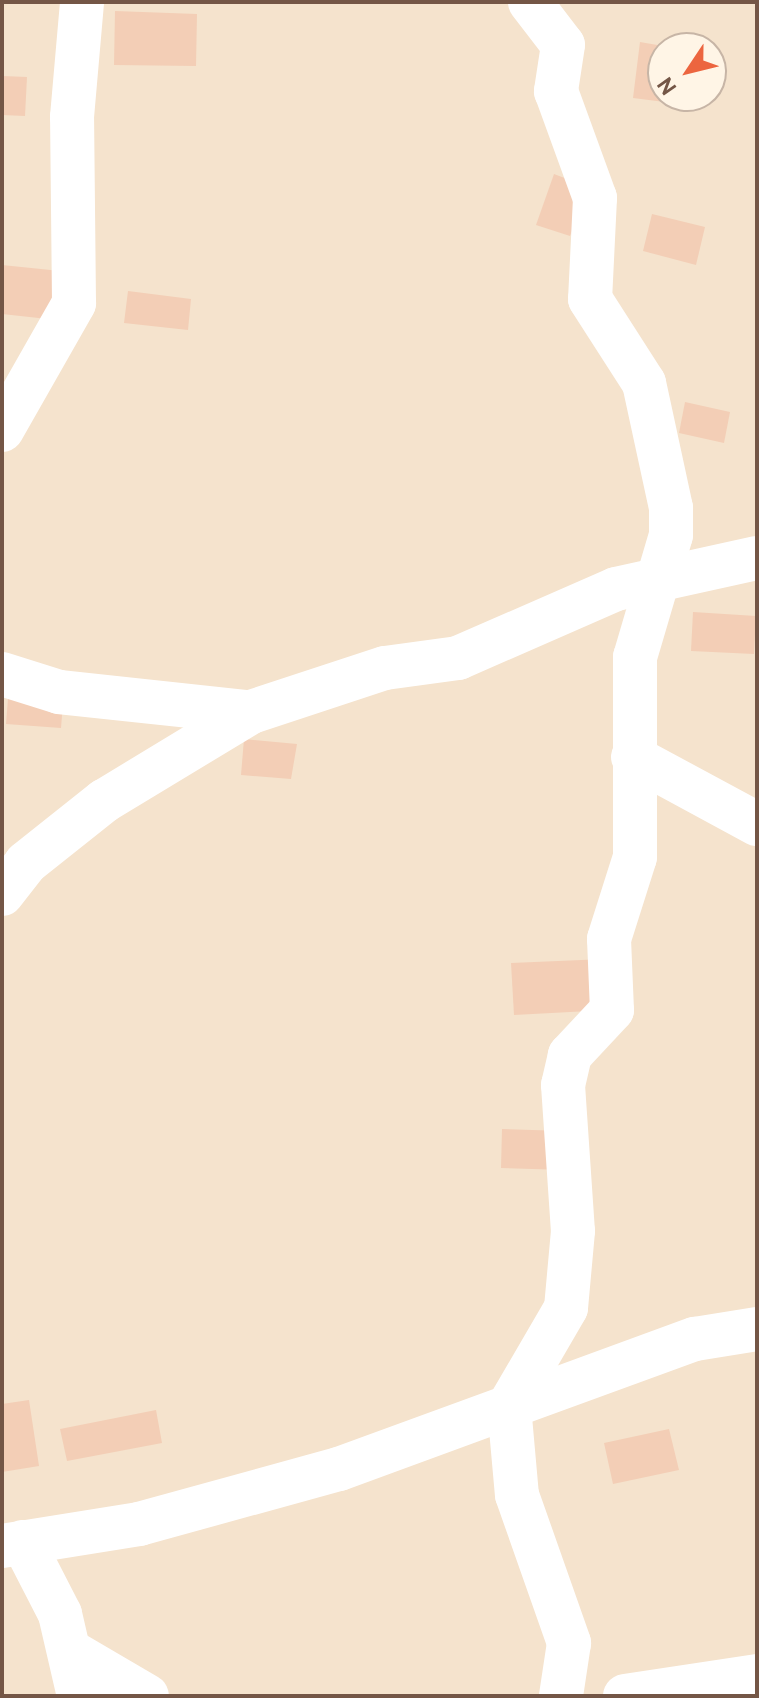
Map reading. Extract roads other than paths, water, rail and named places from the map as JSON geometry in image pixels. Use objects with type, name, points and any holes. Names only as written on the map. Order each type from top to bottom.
[{"type":"street","points":[[2,430],[74,303],[72,117],[82,2]]},
{"type":"street","points":[[530,2],[563,45],[556,91],[595,198],[590,299],[644,383],[671,508],[671,535],[635,657],[635,857],[609,939],[612,1010],[570,1055],[563,1085],[573,1231],[566,1308],[509,1406],[517,1495],[569,1643],[561,1696]]},
{"type":"street","points":[[2,894],[26,863],[104,801],[251,712],[385,668],[458,658],[587,599],[757,558]]},
{"type":"street","points":[[2,674],[59,692],[251,712]]},
{"type":"street","points":[[633,757],[757,824]]},
{"type":"street","points":[[79,1696],[70,1651],[12,1544],[139,1524],[339,1469],[695,1339],[757,1329]]},
{"type":"street","points":[[70,1651],[147,1696]]},
{"type":"street","points":[[625,1696],[757,1676]]}]
